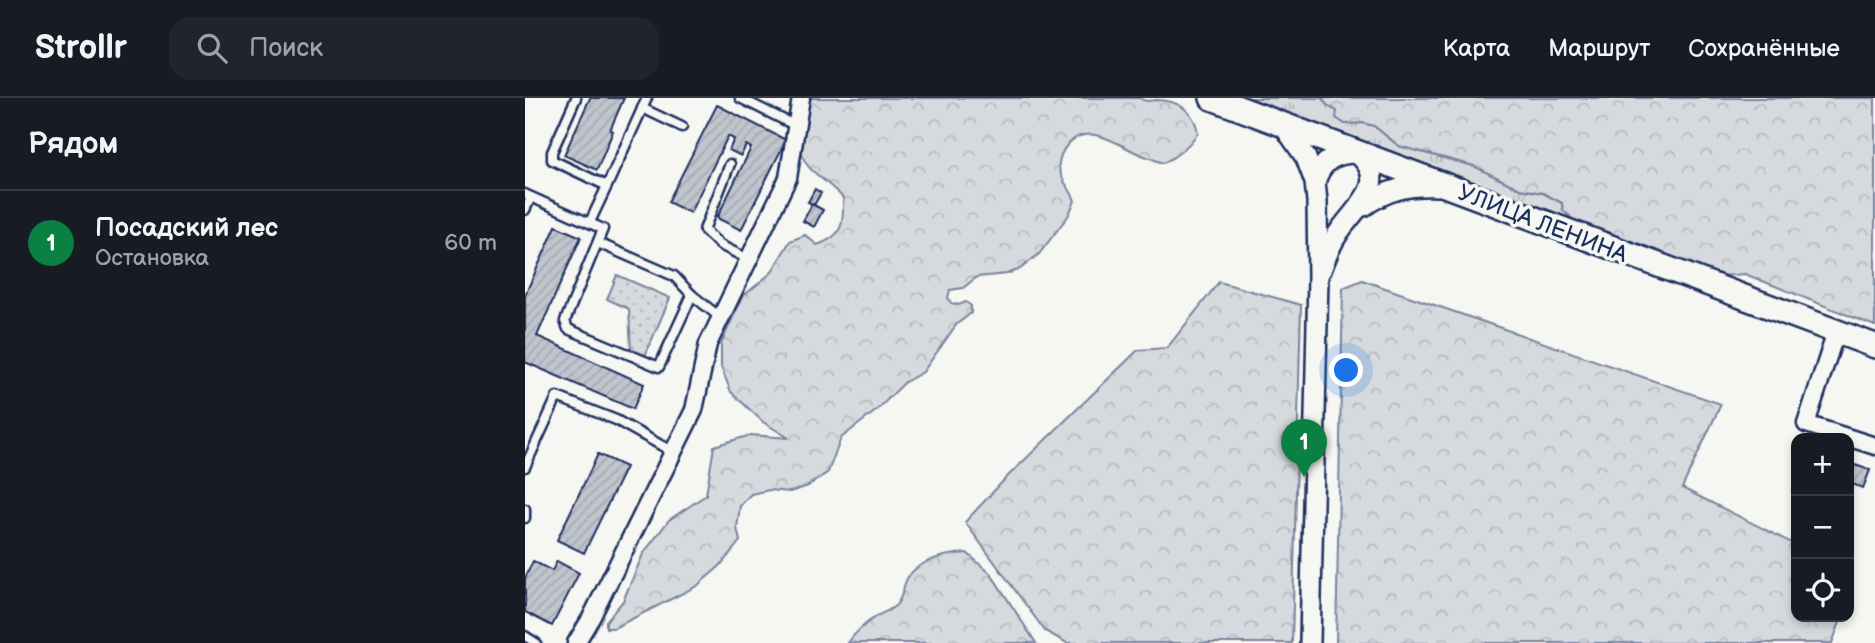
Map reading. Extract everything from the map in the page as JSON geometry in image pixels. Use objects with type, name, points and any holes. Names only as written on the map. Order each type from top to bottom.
[{"type":"main road","name":"УЛИЦА ЛЕНИНА","points":[[1212,98],[1875,346]]},
{"type":"street","points":[[576,643],[694,410],[708,344],[788,178],[801,98]]},
{"type":"street","points":[[1285,126],[1306,158],[1315,182],[1318,277],[1310,643]]},
{"type":"street","points":[[1315,182],[1319,170],[1328,160],[1340,153],[1357,153],[1367,162],[1372,173],[1372,186],[1335,238],[1318,277]]},
{"type":"street","points":[[1351,214],[1382,193],[1411,186],[1446,187]]},
{"type":"street","points":[[1836,332],[1806,424],[1875,446]]},
{"type":"lane","points":[[576,98],[552,152],[552,160],[607,186]]},
{"type":"lane","points":[[590,222],[647,98]]},
{"type":"lane","points":[[740,98],[798,127]]},
{"type":"lane","points":[[642,108],[682,127]]},
{"type":"lane","points":[[730,164],[705,230],[720,244],[750,260]]},
{"type":"lane","points":[[525,210],[528,195],[603,229],[565,321],[568,329],[659,367],[692,295]]},
{"type":"lane","points":[[598,243],[674,276],[692,295],[721,318]]},
{"type":"lane","points":[[525,467],[557,397],[616,420],[673,452]]},
{"type":"lane","points":[[525,509],[525,518]]},
{"type":"lane","points":[[525,636],[536,643]]},
{"type":"green space","points":[[803,98],[1139,98],[1171,102],[1184,108],[1193,119],[1198,133],[1182,151],[1163,163],[1101,136],[1076,137],[1065,148],[1059,161],[1061,176],[1075,201],[1068,216],[1039,254],[1020,269],[1007,274],[977,277],[963,288],[950,290],[948,298],[951,303],[959,305],[966,302],[971,306],[971,313],[956,325],[923,372],[905,382],[877,410],[841,438],[828,472],[808,486],[790,492],[769,490],[751,494],[740,506],[737,528],[740,541],[720,566],[697,586],[614,628],[606,628],[606,621],[623,601],[643,554],[669,520],[706,495],[714,446],[751,435],[789,438],[763,422],[731,392],[721,367],[721,344],[742,297],[771,273],[790,241],[805,235],[817,245],[832,238],[842,222],[843,198],[807,165],[803,157],[799,138]]},
{"type":"green space","points":[[1246,98],[1322,98],[1337,111],[1345,124],[1363,123],[1374,126],[1399,146],[1474,166],[1520,189],[1543,193],[1562,203],[1563,210],[1572,219]]},
{"type":"green space","points":[[1322,98],[1875,98],[1875,326],[1745,274],[1721,276],[1572,219],[1563,210],[1562,203],[1543,193],[1520,189],[1474,166],[1399,146],[1374,126],[1363,123],[1345,124],[1336,118],[1337,111]]},
{"type":"green space","points":[[617,275],[670,298],[644,358],[631,352],[629,309],[607,299]]},
{"type":"green space","points":[[1362,280],[1721,404],[1682,488],[1791,542],[1791,622],[1840,622],[1832,643],[1336,643],[1343,288]]},
{"type":"green space","points":[[1219,282],[1301,305],[1292,643],[1067,643],[1045,631],[965,522],[1006,478],[1138,350],[1167,348]]},
{"type":"green space","points":[[967,553],[991,574],[1036,643],[848,643],[868,622],[895,606],[913,571],[943,556]]},
{"type":"building","points":[[590,98],[624,98],[597,170],[564,155]]},
{"type":"building","points":[[717,105],[786,140],[741,230],[717,218],[751,148],[746,145],[741,156],[729,150],[734,139],[728,136],[690,213],[668,202]]},
{"type":"building","points":[[815,189],[821,193],[814,205],[808,202]]},
{"type":"building","points":[[812,204],[823,210],[814,227],[803,221]]},
{"type":"building","points":[[556,226],[581,237],[537,336],[644,384],[633,409],[525,362],[525,295]]},
{"type":"building","points":[[598,454],[626,467],[584,553],[557,540]]},
{"type":"building","points":[[1854,465],[1870,470],[1863,488],[1854,485]]},
{"type":"building","points":[[533,561],[552,571],[557,561],[579,573],[552,626],[525,612],[525,578]]},
{"type":"place","name":"Посадский лес","points":[[1304,477]]}]
